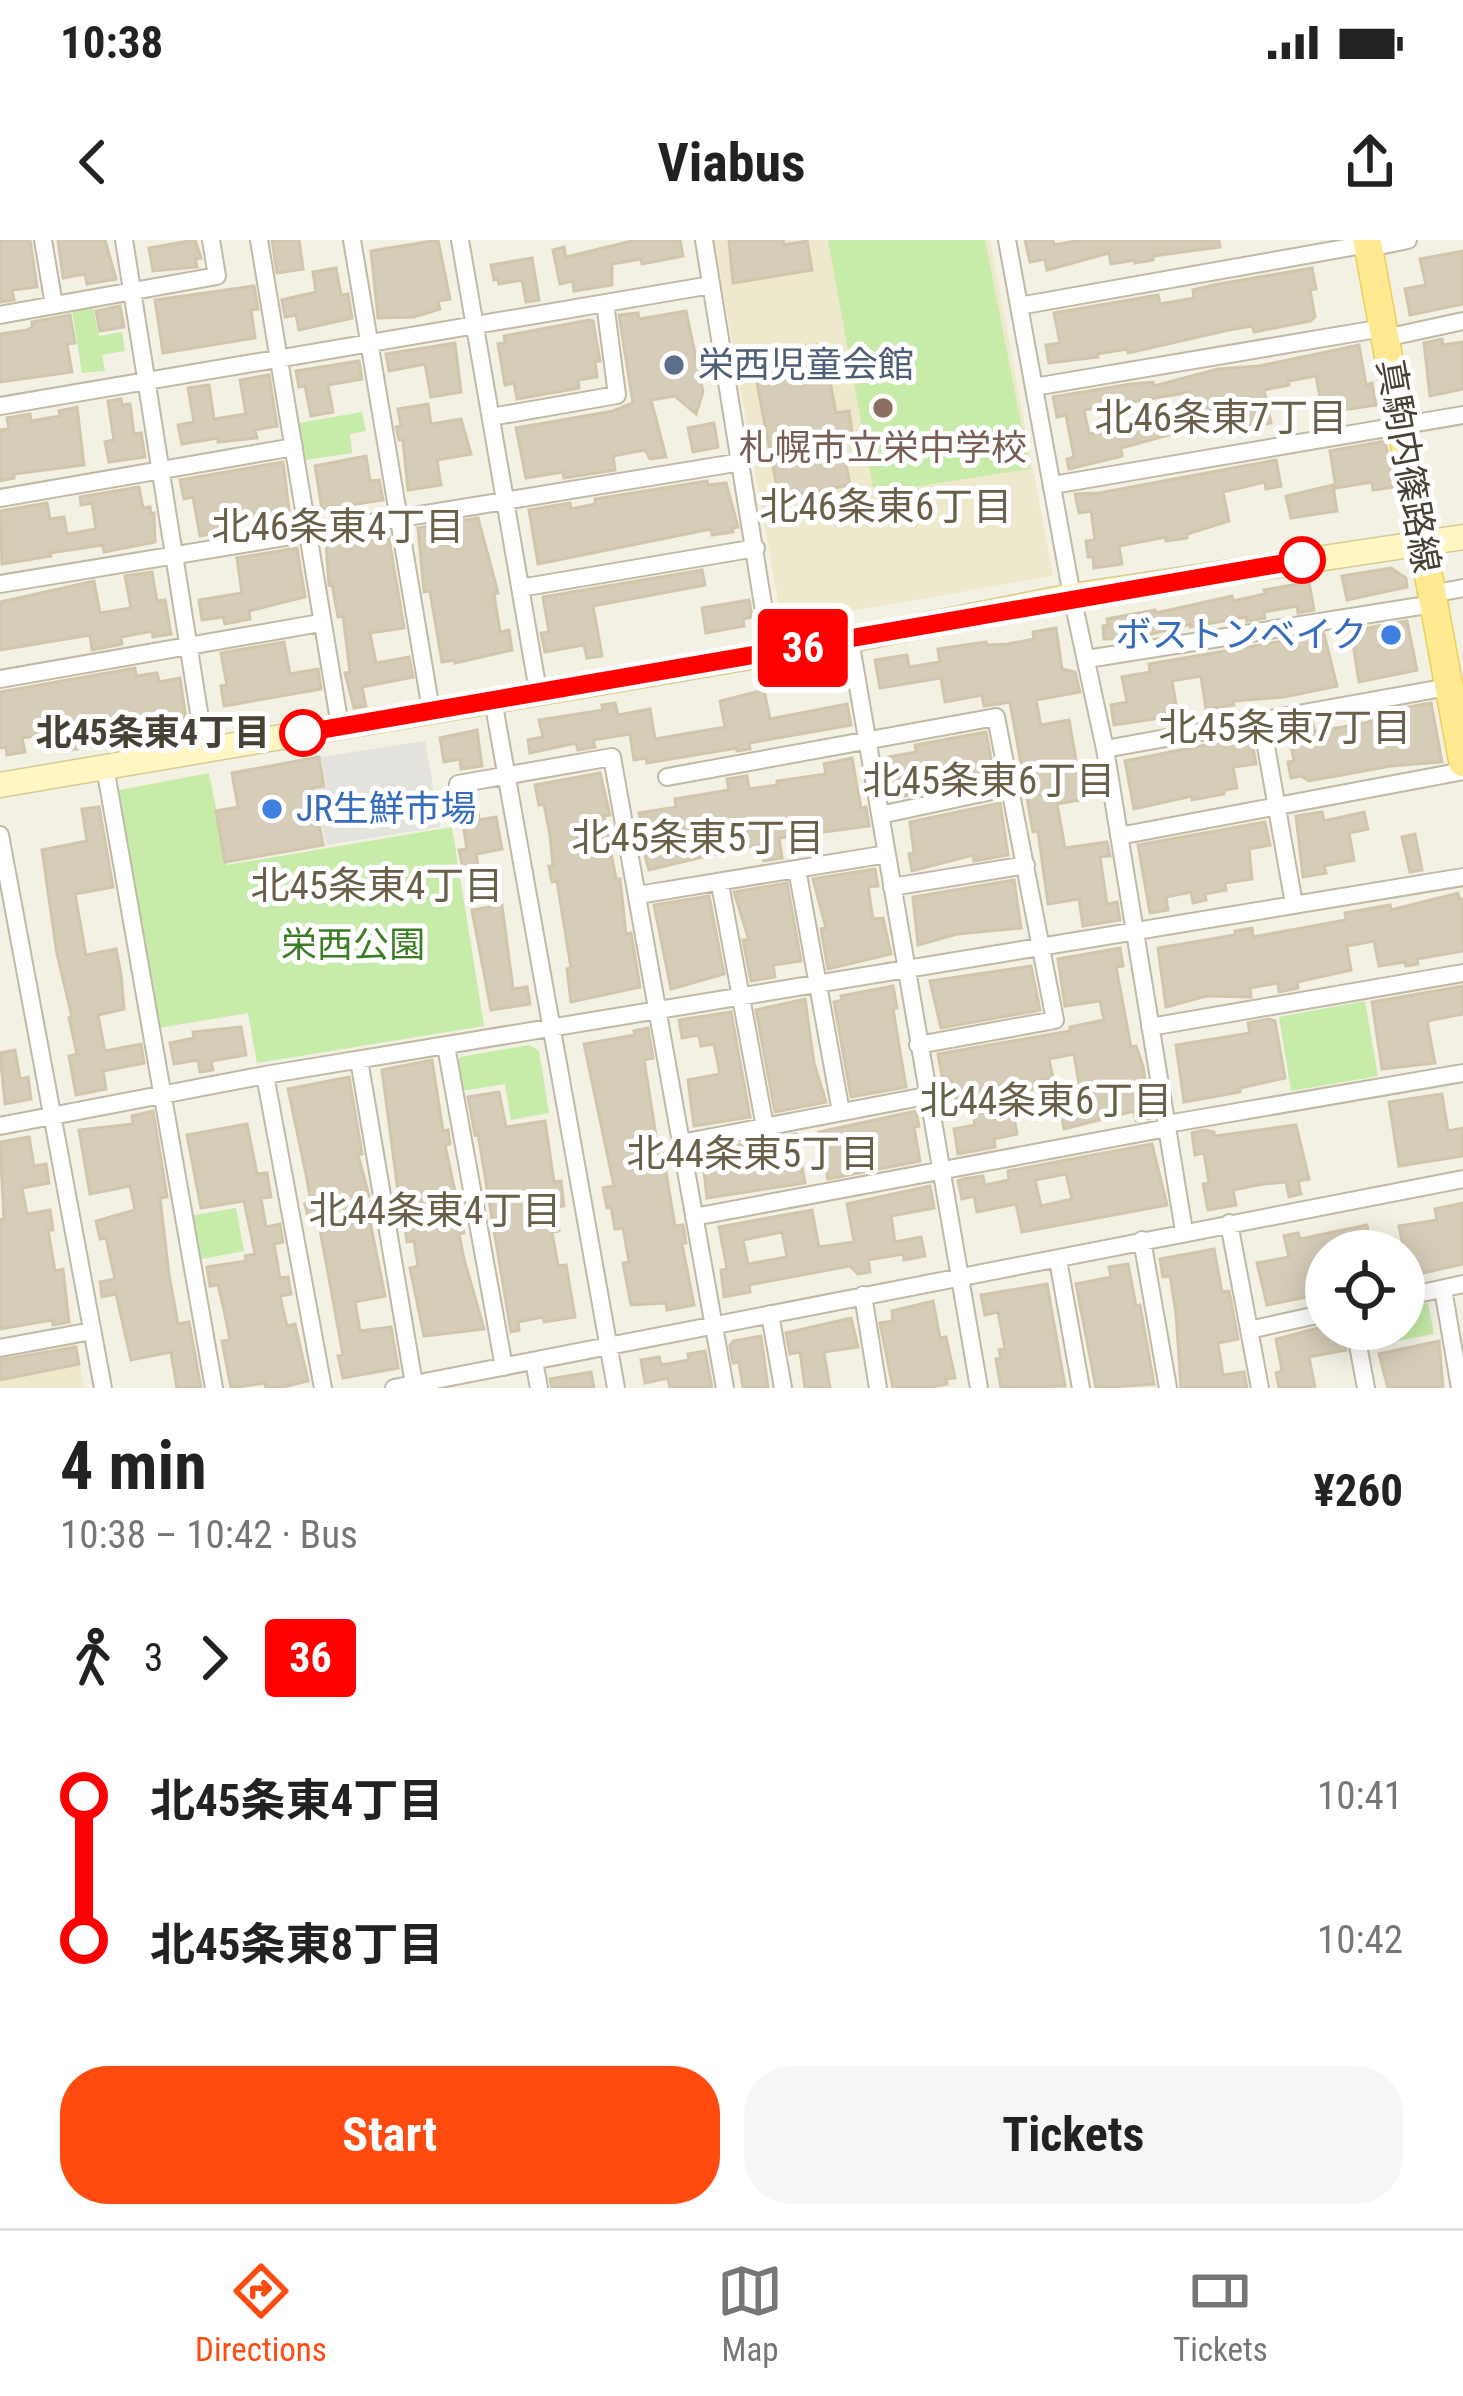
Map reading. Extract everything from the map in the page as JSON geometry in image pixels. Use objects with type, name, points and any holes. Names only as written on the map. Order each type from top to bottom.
[{"type":"main road","name":"真駒内篠路線","points":[[1368,244],[1432,599],[1453,681],[1463,767]]},
{"type":"street","points":[[43,240],[54,305]]},
{"type":"street","points":[[124,240],[205,750]]},
{"type":"street","points":[[0,315],[217,276],[211,240]]},
{"type":"street","points":[[259,240],[340,726]]},
{"type":"street","points":[[352,240],[431,710]]},
{"type":"street","points":[[460,240],[538,692]]},
{"type":"street","points":[[704,240],[771,654]]},
{"type":"street","points":[[1006,240],[1105,749],[1184,1231]]},
{"type":"street","points":[[1018,306],[1408,240]]},
{"type":"street","points":[[0,406],[711,285]]},
{"type":"street","points":[[491,417],[617,395],[605,303]]},
{"type":"street","points":[[1034,387],[1463,321]]},
{"type":"street","points":[[1053,485],[1463,415]]},
{"type":"street","points":[[0,498],[294,447]]},
{"type":"street","points":[[0,584],[741,462]]},
{"type":"street","points":[[0,785],[771,654],[1072,596],[1463,537]]},
{"type":"street","points":[[520,588],[757,548]]},
{"type":"street","points":[[1087,659],[1432,599],[1463,588]]},
{"type":"street","points":[[0,679],[320,623]]},
{"type":"street","points":[[850,640],[979,1388]]},
{"type":"street","points":[[1105,749],[1453,681]]},
{"type":"street","points":[[493,700],[616,1388]]},
{"type":"street","points":[[667,777],[996,717],[1055,1020],[918,1045]]},
{"type":"street","points":[[1261,718],[1294,904]]},
{"type":"street","points":[[458,784],[612,757],[724,1388]]},
{"type":"street","points":[[105,767],[214,1388]]},
{"type":"street","points":[[1119,836],[1277,808],[1463,767]]},
{"type":"street","points":[[880,815],[1010,787]]},
{"type":"street","points":[[0,835],[103,1388]]},
{"type":"street","points":[[638,895],[886,854]]},
{"type":"street","points":[[892,887],[1026,865]]},
{"type":"street","points":[[797,869],[841,1112]]},
{"type":"street","points":[[0,1126],[265,1075],[1463,877]]},
{"type":"street","points":[[720,884],[765,1127]]},
{"type":"street","points":[[0,957],[22,953]]},
{"type":"street","points":[[1150,1028],[1463,973]]},
{"type":"street","points":[[446,1046],[504,1367]]},
{"type":"street","points":[[359,1060],[414,1384]]},
{"type":"street","points":[[694,1217],[1463,1073]]},
{"type":"street","points":[[265,1075],[323,1388]]},
{"type":"street","points":[[681,1143],[926,1096]]},
{"type":"street","points":[[394,1388],[440,1384],[713,1325],[1463,1179]]},
{"type":"street","points":[[1229,1223],[1260,1388]]},
{"type":"street","points":[[1142,1240],[1168,1388]]},
{"type":"street","points":[[1058,1260],[1082,1388]]},
{"type":"street","points":[[1425,1293],[1463,1285]]},
{"type":"street","points":[[1443,1289],[1460,1388]]},
{"type":"street","points":[[863,1295],[878,1388]]},
{"type":"street","points":[[770,1314],[783,1388]]},
{"type":"street","points":[[1249,1330],[1305,1318]]},
{"type":"street","points":[[0,1348],[92,1331]]},
{"type":"street","points":[[1359,1350],[1366,1388]]},
{"type":"street","points":[[534,1361],[539,1388]]},
{"type":"shaded area","name":"札幌市立栄中学校","points":[[714,240],[990,240],[1053,576],[782,623]]},
{"type":"shaded area","points":[[425,741],[440,827],[326,845],[316,789],[327,787],[321,757]]},
{"type":"shaded area","points":[[75,1338],[84,1388],[0,1388],[0,1352]]},
{"type":"green space","points":[[828,240],[985,240],[1030,469],[874,493]]},
{"type":"green space","points":[[93,307],[99,336],[122,332],[125,351],[102,355],[105,371],[82,373],[72,310]]},
{"type":"green space","points":[[362,412],[366,431],[350,434],[352,453],[306,460],[299,423]]},
{"type":"green space","name":"栄西公園","points":[[209,773],[227,865],[452,827],[484,1026],[257,1063],[248,1013],[158,1028],[116,795],[120,790]]},
{"type":"green space","points":[[1365,1001],[1378,1076],[1291,1091],[1279,1017]]},
{"type":"green space","points":[[529,1045],[539,1051],[549,1113],[511,1120],[505,1084],[461,1091],[456,1063],[460,1057]]},
{"type":"green space","points":[[236,1208],[244,1251],[197,1260],[189,1216]]},
{"type":"green space","points":[[1425,1304],[1434,1334],[1425,1336]]},
{"type":"building","points":[[0,240],[30,240],[37,287],[12,290],[14,300],[0,302]]},
{"type":"building","points":[[58,240],[105,240],[116,279],[87,284],[85,274],[63,278]]},
{"type":"building","points":[[195,240],[201,258],[195,259],[197,267],[153,271],[149,248]]},
{"type":"building","points":[[272,240],[299,240],[303,269],[277,273]]},
{"type":"building","points":[[438,240],[450,299],[438,301],[440,309],[414,317],[378,318],[371,251]]},
{"type":"building","points":[[636,240],[680,240],[683,256],[612,264],[612,285],[574,291],[573,281],[560,284],[553,250],[564,247],[566,257]]},
{"type":"building","points":[[729,240],[783,240],[784,245],[807,241],[812,270],[733,283]]},
{"type":"building","points":[[1025,240],[1053,240],[1054,245],[1080,240],[1219,240],[1220,247],[1135,263],[1111,264],[1109,253],[1047,270],[1045,259],[1030,262]]},
{"type":"building","points":[[1463,251],[1463,304],[1410,315],[1405,289],[1426,285],[1420,259]]},
{"type":"building","points":[[532,258],[539,300],[526,302],[522,280],[499,284],[491,265]]},
{"type":"building","points":[[336,268],[352,318],[299,330],[296,315],[285,317],[282,300],[316,292],[313,272]]},
{"type":"building","points":[[1312,268],[1315,317],[1310,321],[1254,332],[1252,326],[1128,353],[1127,349],[1049,363],[1046,345],[1060,343],[1054,313],[1158,295],[1160,304],[1194,298],[1193,290],[1213,285]]},
{"type":"building","points":[[254,286],[255,338],[163,353],[155,300]]},
{"type":"building","points":[[120,306],[124,327],[100,331],[96,311]]},
{"type":"building","points":[[686,311],[703,392],[696,414],[675,396],[651,400],[666,457],[650,459],[645,450],[613,456],[615,470],[526,478],[516,428],[613,411],[633,403],[619,315],[638,313],[639,319]]},
{"type":"building","points":[[70,315],[75,343],[67,344],[72,372],[0,382],[0,334]]},
{"type":"building","points":[[593,321],[600,361],[595,362],[597,377],[578,380],[579,388],[517,399],[514,383],[505,385],[498,344],[505,343],[504,336]]},
{"type":"building","points":[[1442,339],[1443,345],[1463,342],[1463,389],[1430,396],[1424,343]]},
{"type":"building","points":[[455,343],[461,392],[431,397],[425,364],[389,371],[386,354]]},
{"type":"building","points":[[823,344],[836,413],[849,411],[852,432],[840,434],[850,485],[779,498],[752,357]]},
{"type":"building","points":[[1359,345],[1366,385],[1372,383],[1376,405],[1323,413],[1316,376],[1288,381],[1289,385],[1264,390],[1271,423],[1227,433],[1226,424],[1183,431],[1121,448],[1122,456],[1069,469],[1067,459],[1074,457],[1066,415],[1057,417],[1053,397],[1131,384],[1153,382],[1154,386],[1218,369],[1259,366]],"holes":[[[1191,392],[1195,414],[1089,434],[1084,410]]]},
{"type":"building","points":[[359,361],[362,379],[328,385],[333,412],[311,416],[305,386],[299,387],[296,371]]},
{"type":"building","points":[[269,375],[277,426],[255,430],[257,438],[182,444],[178,425],[194,422],[188,388],[209,385],[214,419],[246,414],[240,380]]},
{"type":"building","points":[[121,399],[122,405],[130,404],[134,434],[141,433],[145,457],[109,462],[105,442],[114,440],[108,401]]},
{"type":"building","points":[[428,404],[431,424],[461,419],[471,454],[437,460],[441,485],[408,490],[403,440],[396,427],[401,426],[398,409]]},
{"type":"building","points":[[77,407],[84,465],[14,474],[0,481],[0,430],[9,429],[7,418],[30,414],[31,421],[60,416],[59,411]]},
{"type":"building","points":[[714,423],[718,447],[693,452],[688,428]]},
{"type":"building","points":[[1385,441],[1394,487],[1373,490],[1372,482],[1336,488],[1330,451]]},
{"type":"building","points":[[366,456],[370,481],[379,480],[383,500],[322,509],[315,466]]},
{"type":"building","points":[[1276,460],[1281,486],[1266,489],[1265,482],[1223,492],[1229,521],[1187,534],[1187,538],[1119,546],[1122,564],[1094,568],[1086,541],[1095,540],[1091,511],[1079,513],[1075,494]]},
{"type":"building","points":[[283,462],[289,510],[232,520],[233,530],[200,536],[193,497],[184,499],[180,480]]},
{"type":"building","points":[[707,481],[708,485],[726,483],[738,527],[733,532],[712,535],[711,529],[538,564],[529,510],[570,503],[571,509],[595,504],[595,499]]},
{"type":"building","points":[[1333,485],[1337,511],[1291,518],[1286,496]]},
{"type":"building","points":[[139,487],[143,508],[150,507],[154,513],[155,542],[104,552],[103,545],[2,564],[0,511],[47,503],[50,519],[64,517],[67,534],[96,529],[92,503],[81,505],[80,497]]},
{"type":"building","points":[[478,518],[498,593],[494,594],[500,632],[509,630],[512,650],[442,662],[430,591],[424,592],[418,528]]},
{"type":"building","points":[[388,533],[404,628],[370,633],[376,663],[409,657],[413,677],[362,687],[366,706],[354,708],[345,673],[350,672],[343,616],[338,617],[329,585],[326,543]]},
{"type":"building","points":[[297,548],[305,597],[249,611],[250,619],[225,624],[223,617],[202,620],[199,600],[242,593],[237,558]]},
{"type":"building","points":[[1391,568],[1406,578],[1407,587],[1347,600],[1342,576]]},
{"type":"building","points":[[702,570],[705,585],[593,606],[602,656],[587,658],[584,645],[545,652],[541,633],[549,632],[543,597]]},
{"type":"building","points":[[152,572],[157,601],[165,600],[171,634],[153,637],[152,631],[121,637],[122,644],[92,650],[90,635],[0,650],[0,602],[94,581],[100,613],[131,608],[125,576]]},
{"type":"building","points":[[1309,582],[1314,610],[1298,613],[1297,606],[1264,612],[1265,618],[1190,624],[1136,638],[1104,639],[1107,619],[1232,596],[1233,601]]},
{"type":"building","points":[[749,600],[752,617],[743,619],[744,626],[706,633],[702,608]]},
{"type":"building","points":[[1407,621],[1417,670],[1359,682],[1351,631]]},
{"type":"building","points":[[1056,628],[1062,669],[1075,672],[1080,692],[1036,700],[1041,725],[1069,720],[1081,788],[1080,800],[1057,804],[1065,848],[1107,842],[1110,856],[1100,857],[1107,904],[1117,902],[1120,920],[1083,926],[1079,899],[1048,904],[1038,831],[1033,832],[1010,702],[984,706],[982,695],[945,702],[941,678],[880,688],[875,660],[907,655],[909,667],[940,662],[938,649],[1008,644]]},
{"type":"building","points":[[1324,634],[1337,686],[1206,709],[1201,676],[1172,681],[1179,721],[1161,724],[1160,718],[1114,725],[1111,705],[1127,702],[1122,677],[1150,672],[1149,664]]},
{"type":"building","points":[[284,642],[290,674],[318,669],[321,689],[224,706],[221,686],[227,685],[221,653]]},
{"type":"building","points":[[135,668],[136,676],[157,673],[159,682],[180,678],[186,719],[106,730],[108,744],[62,751],[59,732],[22,738],[25,752],[7,755],[6,747],[0,748],[0,692]]},
{"type":"building","points":[[764,690],[770,719],[847,704],[851,725],[749,743],[750,749],[647,763],[646,758],[634,760],[630,734],[593,740],[595,747],[578,750],[576,743],[530,753],[528,740],[543,737],[539,720],[603,710],[602,705],[615,703],[618,715],[650,709],[655,739],[725,727],[720,701]]},
{"type":"building","points":[[1431,703],[1442,762],[1309,781],[1301,776],[1291,778],[1288,762],[1294,761],[1288,729],[1313,724],[1315,732],[1370,722],[1369,714]]},
{"type":"building","points":[[477,730],[482,766],[461,769],[460,759],[444,762],[440,738]]},
{"type":"building","points":[[986,732],[994,775],[892,799],[889,757],[916,752],[915,745]]},
{"type":"building","points":[[1251,736],[1256,764],[1233,767],[1237,788],[1134,809],[1125,761]]},
{"type":"building","name":"JR生鮮市場","points":[[319,757],[324,786],[313,788],[323,845],[225,862],[216,811],[238,807],[232,773]]},
{"type":"building","points":[[852,758],[869,826],[779,838],[782,858],[764,861],[762,846],[744,847],[649,870],[639,834],[643,834],[639,813],[676,807],[675,799],[729,790],[727,779],[747,776],[749,789],[777,785],[777,781],[826,774],[824,764]]},
{"type":"building","points":[[600,773],[626,934],[631,933],[640,987],[571,1002],[567,969],[571,968],[557,881],[552,882],[549,866],[553,866],[550,835],[535,785]]},
{"type":"building","points":[[475,794],[479,820],[496,817],[502,849],[476,854],[478,866],[463,869],[459,850],[467,849],[462,817],[453,819],[449,798]]},
{"type":"building","points":[[1000,803],[1008,855],[974,861],[973,855],[912,871],[910,822]]},
{"type":"building","points":[[99,807],[113,887],[75,894],[86,955],[116,949],[121,974],[124,1009],[98,1015],[105,1051],[141,1044],[144,1063],[103,1071],[106,1089],[76,1095],[69,1056],[77,1054],[72,1017],[57,954],[42,850],[87,841],[82,809]]},
{"type":"building","points":[[1322,812],[1324,821],[1364,812],[1368,829],[1349,833],[1354,860],[1324,866],[1326,873],[1303,877],[1296,816]]},
{"type":"building","points":[[1265,822],[1270,845],[1249,849],[1252,879],[1225,883],[1226,890],[1205,894],[1206,900],[1193,903],[1191,892],[1166,897],[1168,910],[1150,913],[1138,845]]},
{"type":"building","points":[[1415,834],[1422,870],[1410,872],[1402,837]]},
{"type":"building","points":[[875,869],[878,886],[868,887],[873,919],[883,918],[891,954],[828,969],[821,929],[826,928],[813,879]]},
{"type":"building","points":[[1014,880],[1021,928],[957,934],[918,945],[913,897]]},
{"type":"building","points":[[787,883],[801,961],[773,965],[775,977],[751,981],[743,940],[749,940],[734,892]]},
{"type":"building","points":[[1458,893],[1463,899],[1463,951],[1417,959],[1418,964],[1379,966],[1374,941],[1347,946],[1351,970],[1297,982],[1298,988],[1279,992],[1278,983],[1250,988],[1251,997],[1206,996],[1166,1007],[1158,948],[1252,928],[1253,937],[1346,920],[1345,913],[1390,905],[1391,910]]},
{"type":"building","points":[[709,896],[724,974],[671,989],[654,905]]},
{"type":"building","points":[[502,905],[513,989],[527,987],[530,1004],[491,1010],[472,910]]},
{"type":"building","points":[[1120,948],[1123,966],[1116,967],[1131,1047],[1136,1046],[1143,1066],[1150,1118],[1136,1121],[1134,1111],[1064,1129],[1060,1107],[1082,1102],[1074,1054],[1049,1059],[1053,1078],[1037,1081],[1039,1088],[1010,1094],[1017,1134],[994,1139],[995,1147],[958,1154],[954,1129],[975,1125],[970,1095],[955,1098],[952,1080],[943,1081],[938,1054],[1070,1031],[1070,1027],[1104,1020],[1100,1001],[1065,1006],[1058,959]]},
{"type":"building","points":[[1031,966],[1040,1010],[941,1028],[930,981]]},
{"type":"building","points":[[893,986],[906,1087],[851,1097],[834,1002],[842,1000],[841,996]]},
{"type":"building","points":[[1463,986],[1463,1014],[1427,1021],[1435,1063],[1382,1069],[1372,1002]]},
{"type":"building","points":[[805,999],[814,1063],[826,1102],[775,1112],[756,1010]]},
{"type":"building","points":[[731,1012],[750,1117],[694,1126],[688,1080],[720,1074],[714,1044],[701,1046],[699,1035],[682,1038],[679,1020]]},
{"type":"building","points":[[1275,1021],[1285,1078],[1184,1102],[1176,1045],[1250,1033],[1248,1023]]},
{"type":"building","points":[[241,1027],[246,1055],[211,1061],[213,1070],[200,1072],[198,1060],[174,1064],[170,1043],[194,1038],[193,1032]]},
{"type":"building","points":[[648,1028],[653,1058],[644,1060],[659,1155],[663,1154],[675,1226],[683,1225],[694,1305],[667,1310],[666,1303],[631,1305],[623,1263],[629,1262],[623,1228],[615,1229],[603,1188],[614,1186],[584,1044],[635,1035],[634,1031]]},
{"type":"building","points":[[15,1050],[20,1079],[28,1077],[31,1099],[5,1104],[0,1053]]},
{"type":"building","points":[[432,1060],[464,1233],[459,1234],[484,1329],[424,1336],[410,1268],[418,1266],[414,1241],[407,1242],[403,1198],[399,1199],[382,1070]]},
{"type":"building","points":[[349,1077],[362,1154],[358,1155],[385,1296],[355,1302],[360,1331],[391,1327],[398,1368],[343,1378],[319,1224],[314,1216],[308,1217],[305,1204],[311,1203],[288,1089]]},
{"type":"building","points":[[499,1092],[506,1127],[545,1121],[554,1182],[561,1181],[564,1206],[555,1207],[559,1231],[552,1232],[558,1266],[566,1265],[575,1317],[518,1322],[519,1330],[511,1332],[468,1097]]},
{"type":"building","points":[[1442,1094],[1448,1131],[1463,1128],[1463,1156],[1399,1166],[1389,1102]]},
{"type":"building","points":[[153,1111],[167,1197],[160,1198],[169,1275],[178,1324],[189,1322],[201,1388],[177,1388],[171,1352],[131,1360],[116,1294],[102,1297],[100,1282],[115,1279],[106,1238],[100,1239],[96,1221],[135,1210],[130,1186],[90,1194],[79,1130],[133,1124],[132,1116]]},
{"type":"building","points":[[916,1111],[920,1161],[828,1179],[819,1132]]},
{"type":"building","points":[[247,1124],[257,1174],[267,1173],[271,1197],[261,1198],[266,1227],[280,1224],[283,1242],[274,1244],[280,1278],[288,1277],[291,1294],[280,1296],[287,1326],[295,1324],[308,1381],[279,1388],[266,1388],[265,1383],[231,1388],[222,1341],[230,1340],[218,1285],[210,1286],[207,1267],[246,1261],[245,1256],[255,1254],[244,1201],[201,1208],[187,1135]]},
{"type":"building","points":[[1296,1125],[1309,1179],[1298,1181],[1301,1194],[1289,1197],[1286,1182],[1263,1184],[1233,1190],[1236,1205],[1208,1210],[1204,1153],[1195,1155],[1192,1133],[1205,1130],[1215,1136]]},
{"type":"building","points":[[796,1134],[805,1183],[707,1198],[702,1152]]},
{"type":"building","points":[[29,1137],[34,1166],[46,1164],[49,1183],[22,1188],[27,1214],[50,1210],[53,1230],[48,1230],[55,1271],[63,1269],[69,1322],[53,1325],[52,1320],[0,1329],[0,1220],[4,1219],[0,1142]]},
{"type":"building","points":[[1152,1144],[1167,1205],[1022,1232],[1016,1204],[977,1212],[974,1196],[962,1199],[958,1181],[983,1176],[985,1185],[1009,1180],[1008,1171]],"holes":[[[1066,1174],[1072,1199],[1041,1206],[1035,1180]]]},
{"type":"building","points":[[930,1186],[934,1208],[891,1216],[895,1242],[921,1237],[925,1256],[868,1260],[870,1272],[858,1274],[850,1266],[749,1285],[750,1292],[724,1297],[721,1270],[727,1269],[719,1227],[812,1210],[819,1247],[854,1242],[847,1204]],"holes":[[[782,1232],[787,1257],[748,1264],[743,1240]]]},
{"type":"building","points":[[1463,1203],[1463,1264],[1425,1273],[1425,1230],[1400,1230],[1399,1226],[1437,1220],[1435,1209]]},
{"type":"building","points":[[1298,1233],[1300,1239],[1305,1238],[1305,1297],[1267,1305],[1257,1263],[1289,1257],[1284,1236]]},
{"type":"building","points":[[1214,1249],[1222,1292],[1229,1291],[1238,1339],[1218,1343],[1223,1375],[1244,1372],[1247,1388],[1181,1388],[1170,1276],[1163,1277],[1160,1259]]},
{"type":"building","points":[[1128,1264],[1154,1384],[1096,1388],[1076,1284],[1111,1277],[1109,1267]]},
{"type":"building","points":[[1047,1284],[1065,1386],[1001,1388],[996,1359],[1001,1358],[999,1350],[1005,1349],[998,1312],[985,1315],[981,1295]]},
{"type":"building","points":[[933,1301],[955,1378],[926,1388],[893,1388],[880,1323],[893,1321],[892,1311]]},
{"type":"building","points":[[851,1318],[858,1347],[824,1352],[830,1388],[805,1388],[800,1352],[790,1354],[786,1333]]},
{"type":"building","points":[[1305,1331],[1305,1350],[1346,1350],[1309,1357],[1315,1388],[1279,1388],[1276,1373],[1282,1371],[1276,1339]]},
{"type":"building","points":[[761,1336],[768,1388],[743,1388],[739,1362],[733,1363],[730,1346],[733,1341]]},
{"type":"building","points":[[1439,1341],[1443,1388],[1388,1388],[1379,1354],[1425,1350],[1425,1344]]},
{"type":"building","points":[[76,1347],[79,1364],[0,1380],[0,1360]]},
{"type":"building","points":[[705,1351],[712,1388],[670,1388],[668,1378],[645,1383],[641,1360],[659,1357],[661,1365],[689,1360],[688,1354]]},
{"type":"building","points":[[591,1372],[594,1388],[552,1388],[550,1379]]},
{"type":"bus line","name":"36","points":[[303,733],[870,636],[1072,596],[1302,560]]},
{"type":"place","name":"栄西児童会館","points":[[674,365]]},
{"type":"place","name":"札幌市立栄中学校","points":[[883,408]]},
{"type":"place","name":"ボストンベイク","points":[[1391,635]]},
{"type":"place","name":"北45条東4丁目","points":[[303,733]]},
{"type":"place","name":"JR生鮮市場","points":[[272,809]]},
{"type":"district","name":"北46条東7丁目","points":[[1221,418]]},
{"type":"district","name":"北46条東6丁目","points":[[886,507]]},
{"type":"district","name":"北46条東4丁目","points":[[338,527]]},
{"type":"district","name":"北45条東7丁目","points":[[1285,728]]},
{"type":"district","name":"北45条東6丁目","points":[[989,781]]},
{"type":"district","name":"北45条東5丁目","points":[[698,838]]},
{"type":"district","name":"北45条東4丁目","points":[[377,886]]},
{"type":"district","name":"北44条東6丁目","points":[[1046,1101]]},
{"type":"district","name":"北44条東5丁目","points":[[753,1154]]},
{"type":"district","name":"北44条東4丁目","points":[[435,1211]]}]
